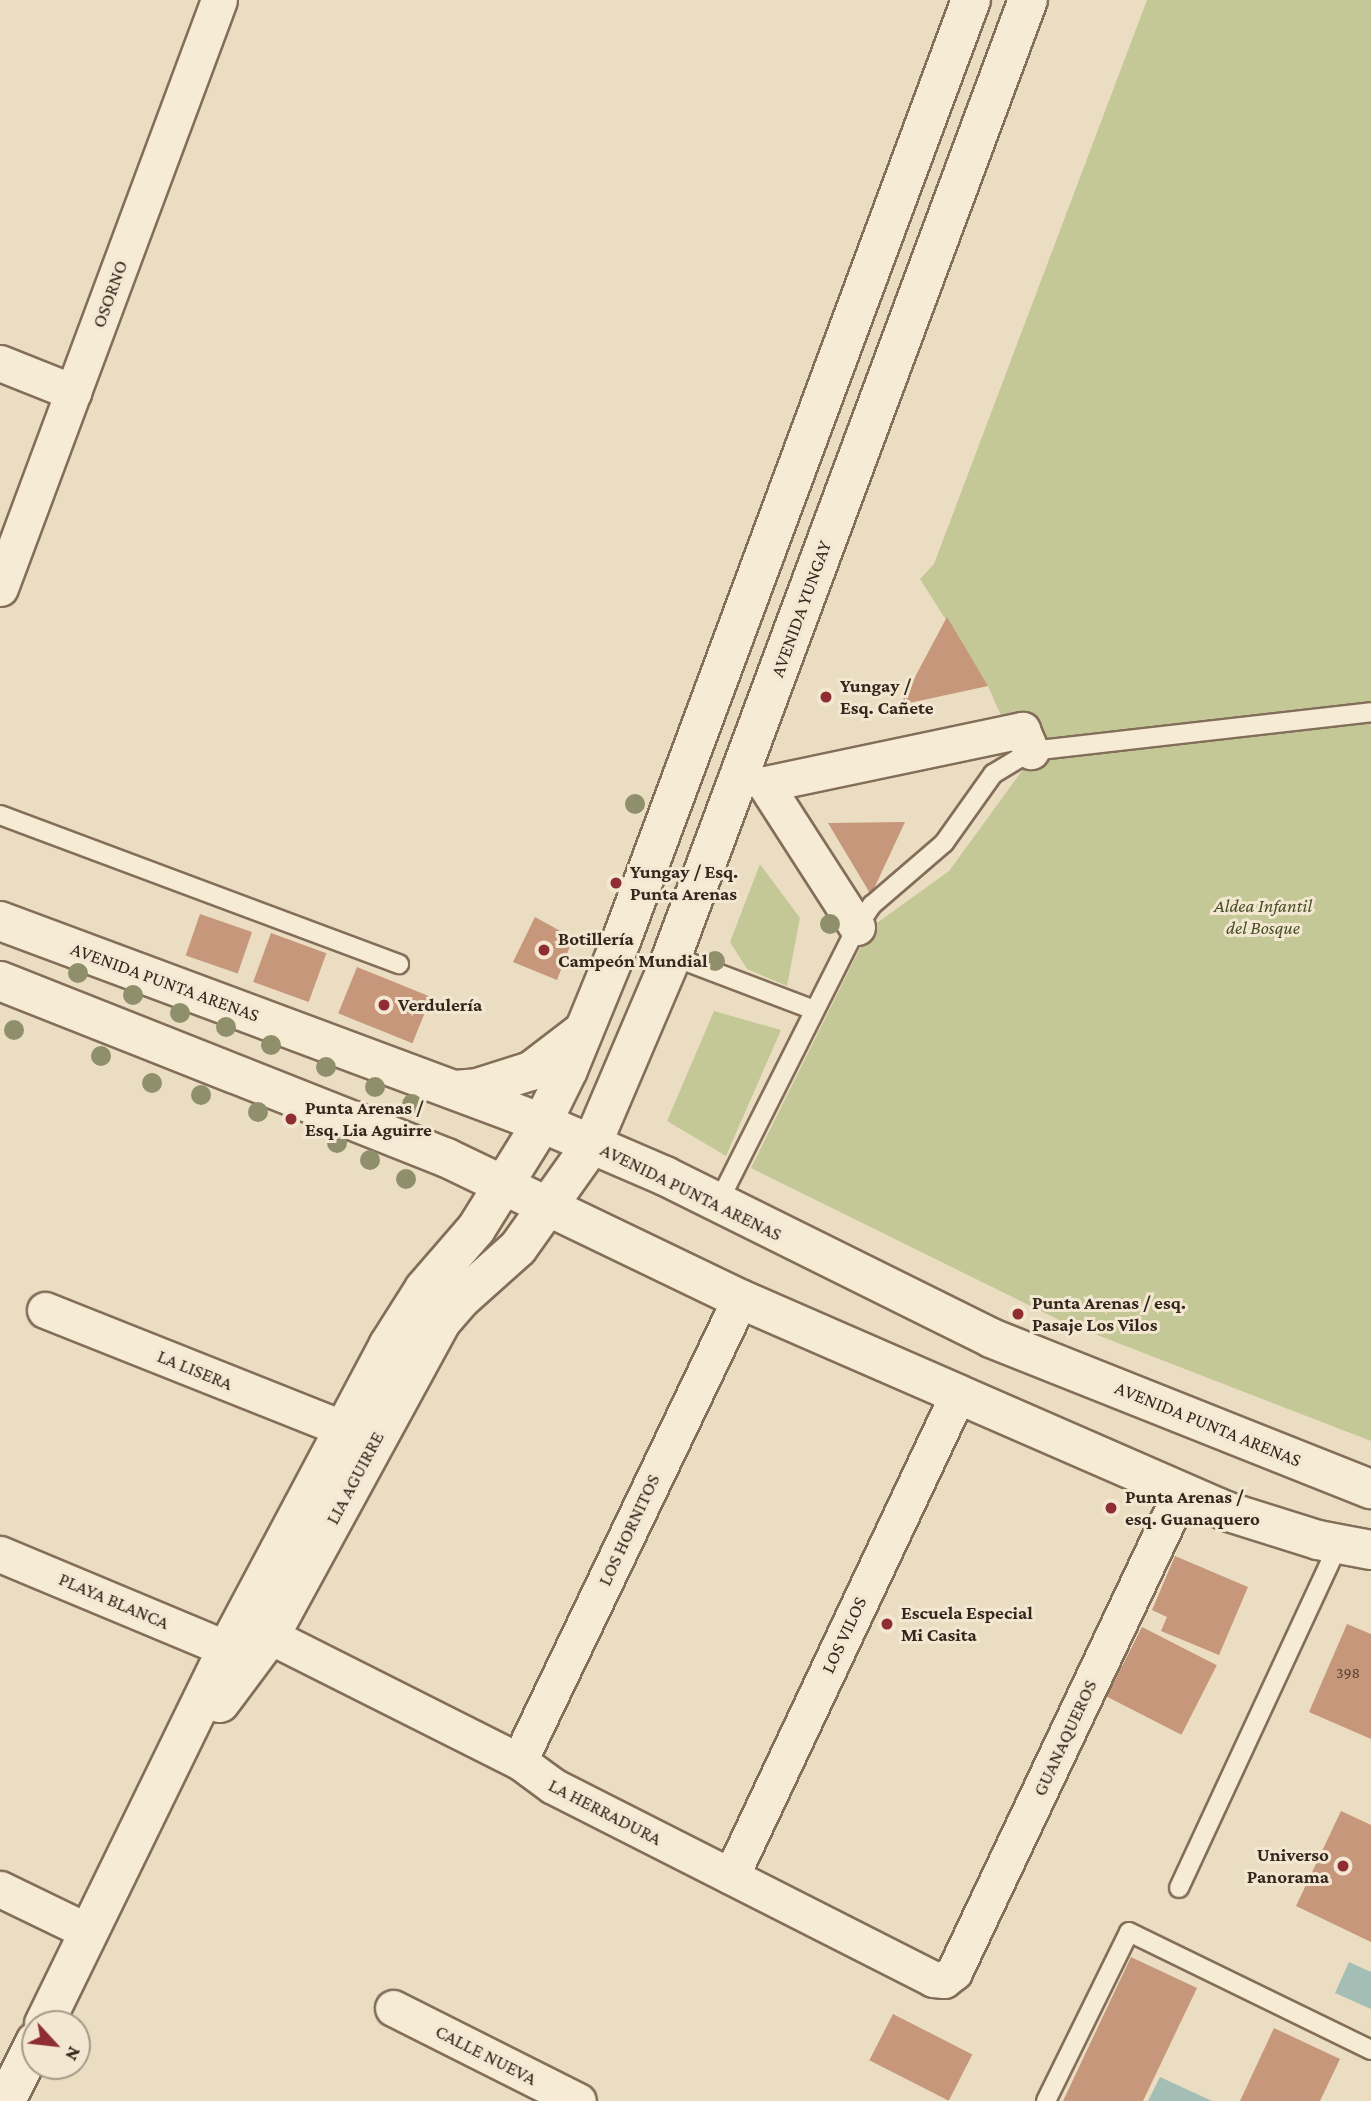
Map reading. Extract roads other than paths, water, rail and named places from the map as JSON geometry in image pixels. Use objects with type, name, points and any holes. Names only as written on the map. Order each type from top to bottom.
[{"type":"main road","points":[[505,1184],[542,1123],[586,1028],[971,0]]},
{"type":"main road","name":"AVENIDA YUNGAY","points":[[551,1206],[592,1144],[672,956],[1028,0]]},
{"type":"main road","name":"AVENIDA PUNTA ARENAS","points":[[0,921],[542,1123],[718,1203],[991,1338],[1371,1489]]},
{"type":"main road","points":[[0,981],[375,1128],[505,1184],[740,1299],[1181,1492],[1272,1527],[1360,1550]]},
{"type":"main road","points":[[454,1090],[477,1088],[531,1071],[586,1028]]},
{"type":"main road","name":"LIA AGUIRRE","points":[[51,2010],[174,1763],[227,1649],[344,1429],[424,1289],[476,1229],[505,1184]]},
{"type":"main road","name":"LIA AGUIRRE","points":[[174,1763],[270,1636],[441,1322],[462,1298],[509,1258],[551,1206]]},
{"type":"main road","points":[[6,2101],[21,2070]]},
{"type":"street","name":"OSORNO","points":[[0,588],[219,0]]},
{"type":"street","points":[[0,363],[73,392]]},
{"type":"street","points":[[857,926],[765,784],[1021,730],[1031,751]]},
{"type":"street","name":"LOS HORNITOS","points":[[519,1761],[740,1299]]},
{"type":"street","name":"LA LISERA","points":[[45,1310],[344,1429]]},
{"type":"street","name":"LOS VILOS","points":[[731,1877],[958,1394]]},
{"type":"street","name":"GUANAQUEROS","points":[[944,1980],[954,1972],[1181,1492]]},
{"type":"street","name":"PLAYA BLANCA","points":[[0,1554],[227,1649]]},
{"type":"street","name":"LA HERRADURA","points":[[270,1636],[519,1761],[552,1786],[933,1979],[944,1980]]},
{"type":"street","points":[[0,1889],[89,1933]]},
{"type":"street","name":"CALLE NUEVA","points":[[393,2008],[578,2101]]},
{"type":"lane","points":[[718,1203],[857,926],[872,905],[944,843],[993,774],[1031,751],[1371,712]]},
{"type":"lane","points":[[0,815],[400,964]]},
{"type":"lane","points":[[672,956],[814,1010]]},
{"type":"lane","points":[[1180,1888],[1360,1550]]},
{"type":"lane","points":[[1046,2101],[1129,1932],[1371,2050]]},
{"type":"water","points":[[1349,1962],[1371,1972],[1371,2009],[1335,1993]]},
{"type":"water","points":[[1160,2077],[1212,2101],[1148,2101]]},
{"type":"place","name":"Yungay / Esq. Cañete","points":[[826,697]]},
{"type":"place","name":"Yungay / Esq. Punta Arenas","points":[[616,883]]},
{"type":"place","name":"Botillería Campeón Mundial","points":[[544,950]]},
{"type":"place","name":"Verdulería","points":[[384,1005]]},
{"type":"place","name":"Punta Arenas / Esq. Lia Aguirre","points":[[291,1119]]},
{"type":"place","name":"Punta Arenas / esq. Pasaje Los Vilos","points":[[1018,1314]]},
{"type":"place","name":"Punta Arenas / esq. Guanaquero","points":[[1111,1508]]},
{"type":"place","name":"Escuela Especial Mi Casita","points":[[887,1624]]},
{"type":"place","name":"Universo Panorama","points":[[1343,1866]]},
{"type":"park label","name":"Aldea Infantil del Bosque","points":[[1263,917]]}]
